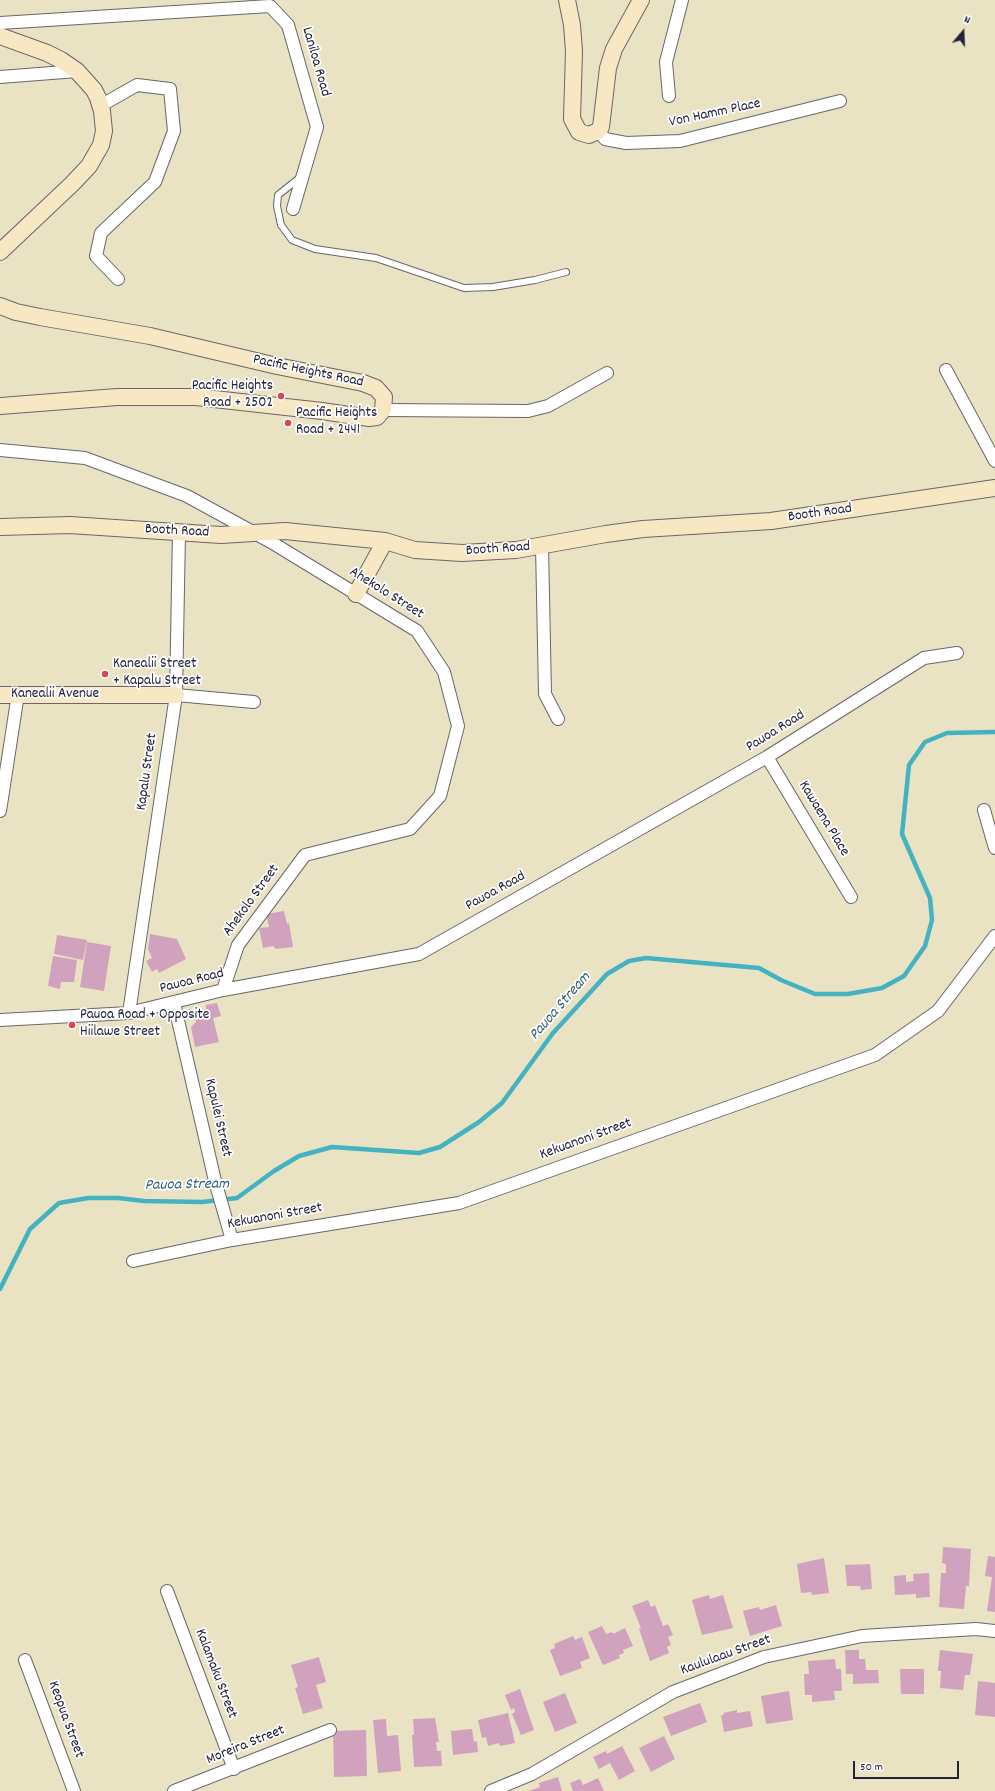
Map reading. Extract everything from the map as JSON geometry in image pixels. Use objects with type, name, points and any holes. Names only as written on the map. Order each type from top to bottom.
[{"type":"street","points":[[567,0],[572,25],[574,51],[574,124],[579,132],[589,135],[598,131],[603,119],[608,68],[614,49],[641,0]]},
{"type":"street","name":"Von Hamm Place","points":[[669,96],[666,62],[682,0]]},
{"type":"street","name":"Laniloa Road","points":[[0,23],[270,6],[288,25],[317,127],[293,209]]},
{"type":"street","points":[[0,36],[47,53],[61,60],[77,71],[94,90],[100,106],[104,131],[101,145],[97,154],[72,184],[0,252]]},
{"type":"street","points":[[0,77],[77,71]]},
{"type":"street","points":[[100,106],[137,85],[170,89],[174,131],[155,182],[101,233],[96,256],[118,279]]},
{"type":"street","name":"Von Hamm Place","points":[[598,131],[605,138],[626,142],[680,141],[840,101]]},
{"type":"street","name":"Pacific Heights Road","points":[[0,306],[40,318],[150,336],[277,366],[370,385],[376,388],[384,398],[383,410]]},
{"type":"street","points":[[946,370],[995,461]]},
{"type":"street","points":[[0,406],[117,397],[196,397],[322,411],[359,418],[377,417],[383,410],[528,411],[548,406],[607,373]]},
{"type":"street","name":"Ahekolo Street","points":[[0,450],[85,458],[188,496],[255,533],[417,631],[444,672],[458,726],[440,796],[410,829],[305,855],[238,945],[223,990]]},
{"type":"street","name":"Booth Road","points":[[0,527],[70,525],[179,533],[255,533],[284,530],[385,541],[415,550],[462,553],[516,550],[635,530],[771,521],[995,488]]},
{"type":"street","name":"Kapalu Street","points":[[129,1013],[176,695],[179,533]]},
{"type":"street","points":[[356,594],[385,541]]},
{"type":"street","points":[[542,546],[545,694],[558,719]]},
{"type":"street","name":"Pauoa Road","points":[[0,1020],[129,1013],[223,990],[419,954],[767,757],[924,658],[957,653]]},
{"type":"street","points":[[0,811],[18,694]]},
{"type":"street","name":"Kanealii Avenue","points":[[0,695],[176,695],[254,702]]},
{"type":"street","name":"Kawaena Place","points":[[767,757],[851,898]]},
{"type":"street","points":[[984,810],[995,848]]},
{"type":"street","name":"Kekuanoni Street","points":[[133,1262],[232,1240],[459,1202],[875,1055],[938,1011],[995,936]]},
{"type":"street","name":"Kapulei Street","points":[[174,1003],[215,1181],[232,1240]]},
{"type":"street","name":"Kalamaku Street","points":[[167,1591],[234,1768]]},
{"type":"street","name":"Kaululaau Street","points":[[491,1791],[532,1774],[672,1692],[764,1657],[862,1636],[976,1629],[995,1631]]},
{"type":"street","name":"Keopua Street","points":[[25,1660],[74,1791]]},
{"type":"street","name":"Moreira Street","points":[[174,1791],[330,1730]]},
{"type":"lane","points":[[303,175],[278,195],[277,206],[281,225],[292,240],[315,249],[376,258],[464,288],[493,287],[535,280],[566,272]]},
{"type":"building","points":[[284,911],[287,924],[289,923],[293,947],[276,949],[273,946],[263,948],[259,928],[269,927],[266,914]]},
{"type":"building","points":[[150,934],[177,939],[186,959],[159,973],[157,969],[152,972],[146,961],[152,958],[148,949]]},
{"type":"building","points":[[57,935],[87,940],[83,960],[54,954]]},
{"type":"building","points":[[87,942],[111,946],[104,991],[80,987]]},
{"type":"building","points":[[53,956],[77,960],[74,982],[61,982],[60,989],[48,986]]},
{"type":"building","points":[[217,1003],[221,1016],[213,1018],[219,1042],[195,1047],[191,1027],[196,1022],[193,1013],[206,1009],[206,1005]]},
{"type":"building","points":[[943,1547],[971,1549],[969,1586],[966,1586],[964,1609],[939,1607],[941,1573],[946,1573],[946,1564],[942,1563]]},
{"type":"building","points":[[988,1556],[995,1557],[995,1612],[987,1611],[992,1577],[985,1576]]},
{"type":"building","points":[[824,1558],[829,1593],[812,1595],[811,1592],[801,1593],[797,1564]]},
{"type":"building","points":[[870,1564],[872,1589],[861,1590],[860,1586],[847,1586],[845,1565]]},
{"type":"building","points":[[929,1573],[930,1597],[916,1598],[916,1594],[895,1595],[894,1576],[906,1575],[906,1582],[914,1581],[913,1574]]},
{"type":"building","points":[[709,1595],[710,1599],[723,1595],[733,1628],[702,1635],[692,1600]]},
{"type":"building","points":[[648,1600],[651,1607],[655,1605],[663,1626],[668,1624],[673,1635],[668,1637],[671,1645],[667,1647],[669,1653],[650,1661],[639,1629],[641,1628],[632,1606]]},
{"type":"building","points":[[776,1605],[782,1626],[750,1636],[743,1611],[759,1607],[760,1610]]},
{"type":"building","points":[[602,1626],[606,1634],[612,1632],[613,1634],[625,1628],[633,1646],[623,1650],[624,1653],[619,1655],[620,1658],[603,1665],[588,1632]]},
{"type":"building","points":[[573,1636],[575,1640],[582,1637],[590,1658],[580,1662],[582,1668],[560,1676],[550,1650],[555,1648],[554,1644]]},
{"type":"building","points":[[845,1650],[859,1650],[859,1659],[865,1659],[866,1670],[878,1670],[879,1683],[853,1684],[853,1674],[846,1674]]},
{"type":"building","points":[[940,1650],[973,1654],[970,1675],[965,1675],[963,1690],[940,1688],[941,1671],[938,1671]]},
{"type":"building","points":[[319,1657],[326,1682],[316,1685],[323,1708],[303,1714],[295,1688],[298,1687],[291,1665]]},
{"type":"building","points":[[835,1659],[836,1669],[841,1669],[842,1691],[834,1691],[835,1700],[812,1702],[812,1695],[805,1695],[804,1674],[809,1674],[808,1661]]},
{"type":"building","points":[[900,1669],[924,1669],[924,1694],[901,1694]]},
{"type":"building","points":[[978,1681],[995,1683],[995,1717],[975,1715]]},
{"type":"building","points":[[520,1689],[534,1730],[521,1735],[512,1714],[515,1712],[514,1708],[511,1710],[505,1695]]},
{"type":"building","points":[[789,1691],[793,1720],[766,1724],[761,1696]]},
{"type":"building","points":[[565,1693],[577,1723],[555,1732],[543,1702]]},
{"type":"building","points":[[700,1703],[707,1722],[671,1736],[663,1717]]},
{"type":"building","points":[[737,1710],[737,1713],[750,1711],[753,1726],[724,1732],[721,1715],[724,1715],[723,1713]]},
{"type":"building","points":[[508,1713],[515,1743],[500,1746],[499,1743],[488,1746],[486,1737],[482,1738],[478,1720]]},
{"type":"building","points":[[435,1718],[439,1742],[436,1742],[437,1751],[441,1751],[442,1766],[414,1767],[412,1735],[414,1735],[413,1719]]},
{"type":"building","points":[[386,1719],[387,1736],[398,1735],[401,1771],[378,1773],[373,1720]]},
{"type":"building","points":[[472,1729],[474,1742],[477,1741],[478,1752],[453,1755],[451,1731]]},
{"type":"building","points":[[366,1730],[367,1776],[334,1777],[333,1731]]},
{"type":"building","points":[[664,1736],[675,1759],[651,1772],[639,1748]]},
{"type":"building","points":[[622,1746],[635,1771],[619,1780],[610,1763],[599,1769],[593,1757],[606,1751],[607,1754]]},
{"type":"building","points":[[558,1777],[562,1791],[529,1791],[540,1787],[539,1783]]},
{"type":"building","points":[[598,1778],[604,1791],[573,1791],[570,1783],[580,1779],[583,1785]]},
{"type":"waterway","name":"Pauoa Stream","points":[[0,1289],[30,1229],[59,1203],[88,1198],[202,1202],[237,1198],[274,1171],[299,1156],[332,1147],[419,1153],[440,1147],[479,1122],[502,1103],[553,1033],[607,974],[629,961],[646,958],[759,968],[781,980],[815,994],[848,994],[882,988],[904,976],[925,946],[932,920],[930,898],[902,834],[909,765],[925,742],[947,733],[995,732]]},
{"type":"place","name":"Pacific Heights Road + 2502","points":[[281,396]]},
{"type":"place","name":"Pacific Heights Road + 2441","points":[[288,423]]},
{"type":"place","name":"Kanealii Street + Kapalu Street","points":[[105,674]]},
{"type":"place","name":"Pauoa Road + Opposite Hiilawe Street","points":[[72,1025]]}]
